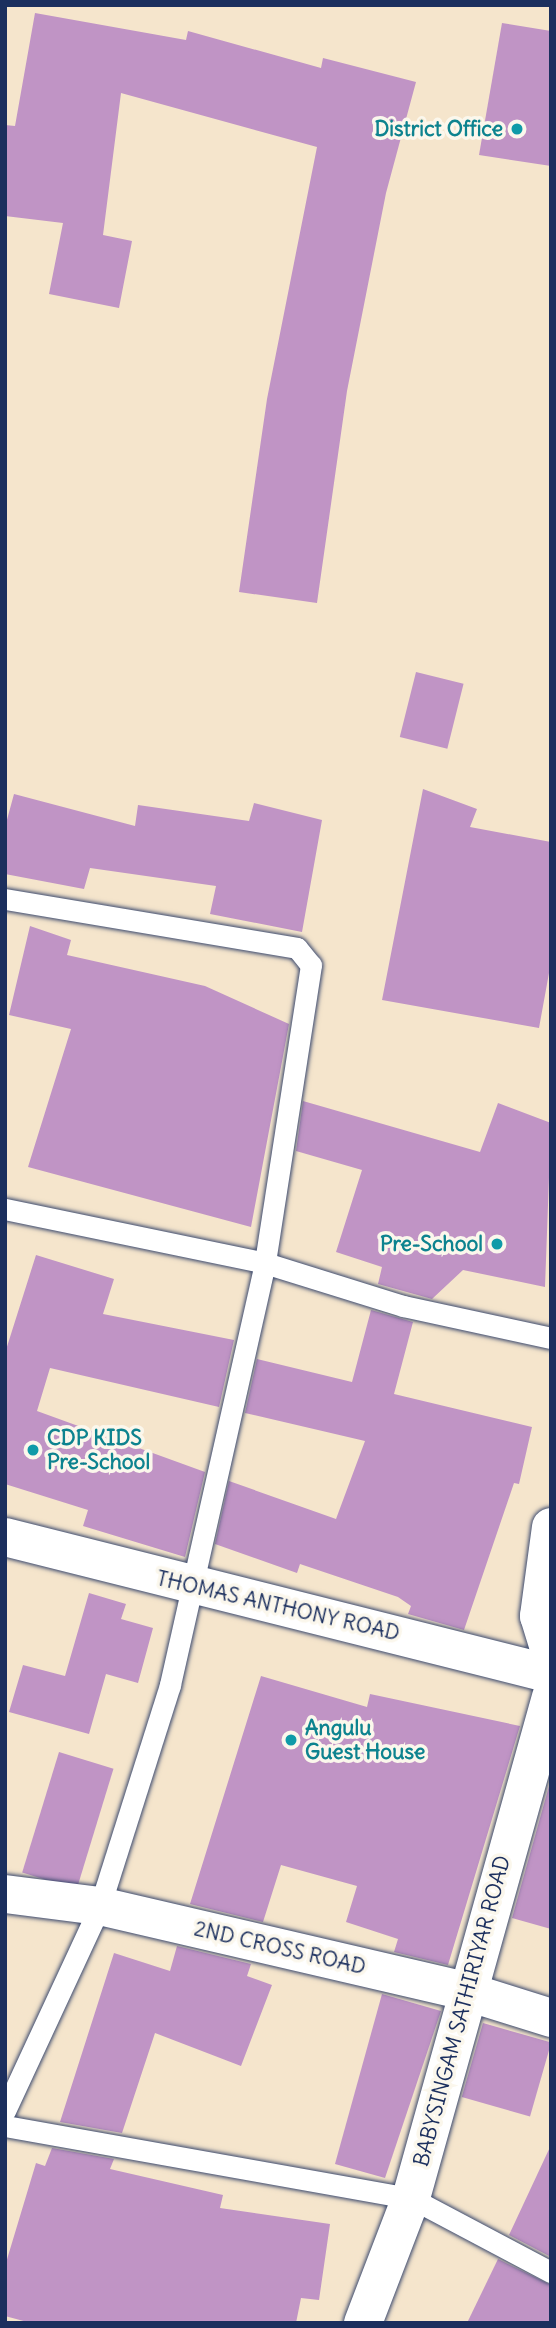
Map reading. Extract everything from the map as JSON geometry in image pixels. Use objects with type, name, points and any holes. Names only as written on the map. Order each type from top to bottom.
[{"type":"street","points":[[551,1527],[539,1616],[551,1655]]},
{"type":"street","name":"THOMAS ANTHONY ROAD","points":[[5,1536],[192,1587],[551,1674]]},
{"type":"street","name":"BABYSINGAM SATHIRIYAR ROAD","points":[[363,2323],[411,2198],[465,1991],[551,1697]]},
{"type":"street","name":"2ND CROSS ROAD","points":[[5,1894],[100,1906],[465,1991],[551,2018]]},
{"type":"lane","points":[[5,899],[296,948],[311,965],[265,1263],[170,1685],[100,1906],[5,2111]]},
{"type":"lane","points":[[5,1209],[265,1263],[403,1306],[551,1338]]},
{"type":"lane","points":[[5,2126],[411,2198],[551,2272]]},
{"type":"building","points":[[35,13],[186,40],[188,31],[321,68],[323,58],[416,82],[386,193],[347,391],[317,603],[239,592],[267,399],[317,147],[121,93],[103,235],[132,241],[119,308],[49,294],[63,223],[5,216],[5,125],[15,126]]},
{"type":"building","points":[[502,23],[551,31],[551,166],[479,155]]},
{"type":"building","points":[[416,672],[464,684],[447,749],[400,737]]},
{"type":"building","points":[[423,789],[477,809],[470,827],[551,842],[551,962],[539,1028],[382,1000]]},
{"type":"building","points":[[14,794],[135,826],[138,805],[249,821],[254,803],[322,820],[302,932],[210,914],[216,886],[90,868],[84,889],[5,874],[5,827]]},
{"type":"building","points":[[30,926],[71,940],[67,955],[205,986],[289,1024],[251,1227],[28,1167],[71,1029],[9,1015]]},
{"type":"building","points":[[303,1101],[480,1152],[498,1103],[551,1123],[545,1287],[463,1270],[432,1299],[378,1284],[382,1267],[336,1252],[362,1170],[296,1151]]},
{"type":"building","points":[[36,1255],[114,1279],[103,1314],[234,1340],[219,1407],[50,1368],[37,1411],[205,1472],[185,1557],[83,1526],[88,1510],[5,1484],[5,1353]]},
{"type":"building","points":[[371,1310],[413,1322],[394,1394],[532,1427],[519,1484],[514,1483],[464,1630],[408,1614],[411,1606],[398,1597],[300,1564],[297,1573],[215,1544],[229,1481],[336,1519],[365,1441],[245,1413],[257,1359],[352,1382]]},
{"type":"building","points":[[89,1593],[126,1604],[121,1619],[153,1628],[138,1683],[106,1674],[89,1734],[9,1712],[23,1665],[65,1676]]},
{"type":"building","points":[[261,1676],[367,1707],[370,1694],[520,1726],[448,1965],[394,1952],[398,1939],[346,1922],[357,1886],[281,1865],[263,1922],[190,1904]]},
{"type":"building","points":[[59,1752],[114,1769],[77,1889],[22,1872]]},
{"type":"building","points":[[551,1779],[551,1929],[512,1918]]},
{"type":"building","points":[[177,1946],[251,1964],[247,1976],[272,1985],[241,2066],[155,2033],[122,2133],[60,2122],[114,1953],[170,1971]]},
{"type":"building","points":[[382,1994],[441,2011],[385,2178],[335,2164]]},
{"type":"building","points":[[483,2023],[551,2042],[530,2117],[462,2097]]},
{"type":"building","points":[[551,2145],[551,2257],[509,2235]]},
{"type":"building","points":[[52,2148],[114,2159],[110,2169],[223,2195],[220,2208],[330,2224],[319,2300],[301,2298],[296,2323],[31,2323],[5,2316],[5,2266],[36,2163],[45,2166]]},
{"type":"building","points":[[498,2259],[551,2285],[551,2323],[467,2323]]},
{"type":"place","name":"District Office","points":[[517,129]]},
{"type":"place","name":"Pre-School","points":[[497,1244]]},
{"type":"place","name":"CDP KIDS Pre-School","points":[[33,1450]]},
{"type":"place","name":"Angulu Guest House","points":[[291,1740]]}]
